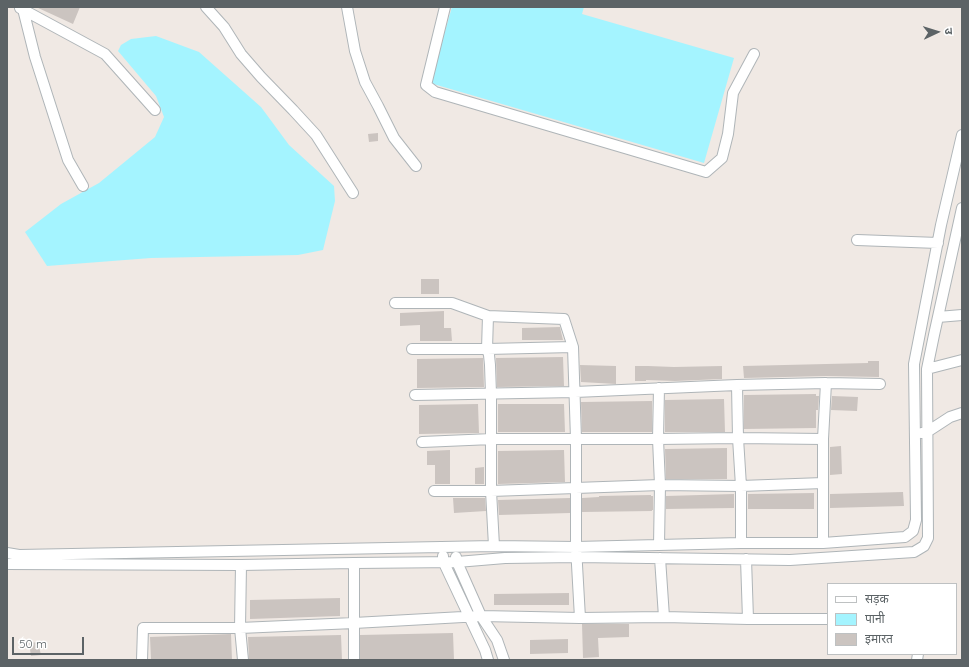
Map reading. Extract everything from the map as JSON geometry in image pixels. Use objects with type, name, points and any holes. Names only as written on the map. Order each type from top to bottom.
[{"type":"street","points":[[206,7],[224,27],[240,54],[316,135],[353,193]]},
{"type":"street","points":[[347,7],[355,51],[365,82],[394,138],[416,166]]},
{"type":"street","points":[[445,7],[426,85],[435,92],[706,172],[722,158],[728,134],[733,93],[754,54]]},
{"type":"street","points":[[21,8],[105,54],[155,110]]},
{"type":"street","points":[[21,8],[68,160],[83,186]]},
{"type":"street","points":[[7,564],[241,566],[443,561],[457,562],[659,546],[741,542],[823,543],[906,537],[913,531],[916,520],[914,364],[938,242],[962,136]]},
{"type":"street","points":[[7,553],[19,555],[494,546],[660,558],[790,560],[914,552],[924,546],[928,538],[927,369],[962,208]]},
{"type":"street","points":[[857,240],[938,242]]},
{"type":"street","points":[[395,302],[452,303],[488,316],[564,319],[573,347],[576,439],[577,552],[580,618]]},
{"type":"street","points":[[938,317],[962,315]]},
{"type":"street","points":[[488,316],[487,349],[490,360],[492,439],[491,491],[494,546]]},
{"type":"street","points":[[412,349],[573,347]]},
{"type":"street","points":[[927,369],[962,360]]},
{"type":"street","points":[[823,543],[823,438],[826,383]]},
{"type":"street","points":[[415,395],[575,392],[737,385],[826,383],[880,384]]},
{"type":"street","points":[[737,385],[741,542]]},
{"type":"street","points":[[659,388],[659,546]]},
{"type":"street","points":[[915,435],[927,432],[950,417],[962,413]]},
{"type":"street","points":[[422,442],[492,439],[823,438]]},
{"type":"street","points":[[434,491],[491,491],[660,485],[740,486],[823,482]]},
{"type":"street","points":[[454,547],[457,562],[481,616],[497,640],[504,660]]},
{"type":"street","points":[[441,548],[443,561],[485,650],[488,660]]},
{"type":"street","points":[[660,558],[664,616]]},
{"type":"street","points":[[746,559],[748,619]]},
{"type":"street","points":[[354,563],[354,660]]},
{"type":"street","points":[[241,566],[240,628],[243,660]]},
{"type":"street","points":[[142,660],[143,628],[240,628],[481,616],[580,618],[664,616],[748,619],[827,619]]},
{"type":"water","points":[[452,7],[584,7],[582,14],[734,58],[704,163],[430,83]]},
{"type":"water","points":[[156,36],[199,52],[261,107],[289,145],[334,186],[335,201],[323,250],[298,255],[151,258],[47,266],[25,232],[61,204],[99,183],[155,137],[164,117],[156,96],[118,51],[121,45],[131,39]]},
{"type":"building","points":[[36,7],[80,7],[73,24]]},
{"type":"building","points":[[378,133],[378,141],[369,142],[368,134]]},
{"type":"building","points":[[421,279],[439,279],[439,294],[421,294]]},
{"type":"building","points":[[444,311],[444,328],[451,328],[452,341],[420,341],[420,325],[400,326],[400,313]]},
{"type":"building","points":[[560,327],[563,340],[522,340],[522,328]]},
{"type":"building","points":[[563,357],[564,386],[497,387],[496,358]]},
{"type":"building","points":[[483,358],[484,387],[417,388],[417,359]]},
{"type":"building","points":[[868,361],[879,361],[879,377],[826,376],[744,378],[743,366],[868,363]]},
{"type":"building","points":[[580,365],[616,366],[616,384],[581,382]]},
{"type":"building","points":[[635,366],[722,366],[722,379],[635,381]]},
{"type":"building","points":[[816,394],[816,396],[819,396],[818,410],[816,410],[816,428],[744,429],[744,395]]},
{"type":"building","points":[[832,396],[858,397],[857,411],[831,410]]},
{"type":"building","points":[[724,399],[725,432],[665,432],[665,400]]},
{"type":"building","points":[[652,401],[652,432],[582,432],[581,402]]},
{"type":"building","points":[[478,404],[479,433],[419,434],[419,405]]},
{"type":"building","points":[[498,404],[564,404],[565,432],[498,432]]},
{"type":"building","points":[[841,446],[842,474],[830,475],[830,447]]},
{"type":"building","points":[[727,448],[727,479],[666,479],[665,449]]},
{"type":"building","points":[[450,450],[450,484],[435,484],[435,465],[427,465],[427,451]]},
{"type":"building","points":[[564,450],[565,482],[498,484],[498,451]]},
{"type":"building","points":[[484,467],[484,484],[475,484],[475,468]]},
{"type":"building","points":[[903,492],[904,506],[830,508],[830,494]]},
{"type":"building","points":[[814,493],[814,509],[748,509],[748,494]]},
{"type":"building","points":[[734,494],[734,508],[666,509],[666,496]]},
{"type":"building","points":[[599,496],[653,496],[652,511],[582,512],[582,498]]},
{"type":"building","points":[[453,498],[485,498],[486,511],[454,513]]},
{"type":"building","points":[[570,498],[570,513],[499,515],[498,500]]},
{"type":"building","points":[[569,593],[569,605],[494,605],[494,594]]},
{"type":"building","points":[[340,598],[340,616],[250,619],[250,600]]},
{"type":"building","points":[[582,624],[629,624],[629,637],[598,638],[599,657],[583,658]]},
{"type":"building","points":[[453,633],[454,660],[360,660],[360,635]]},
{"type":"building","points":[[231,634],[232,660],[151,660],[150,637]]},
{"type":"building","points":[[341,635],[342,660],[249,660],[248,637]]},
{"type":"building","points":[[568,639],[568,653],[530,654],[530,640]]},
{"type":"building","points":[[38,642],[41,655],[31,656],[29,643]]}]
